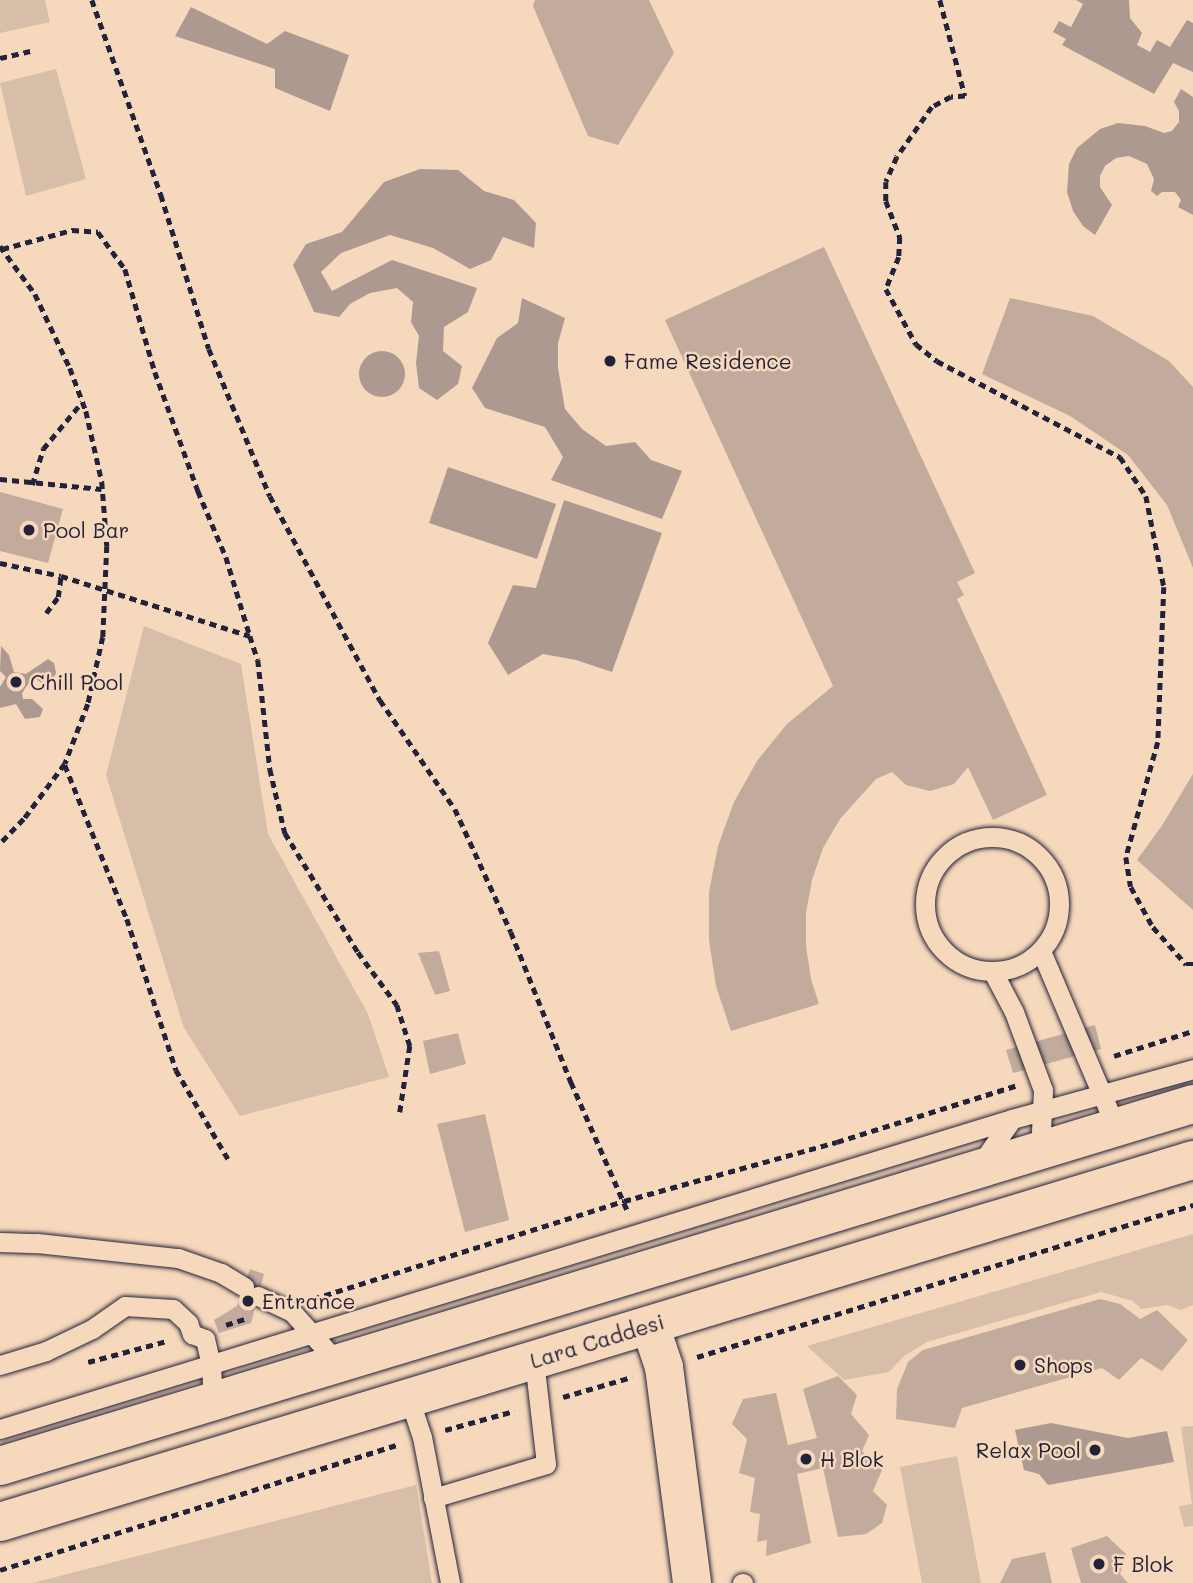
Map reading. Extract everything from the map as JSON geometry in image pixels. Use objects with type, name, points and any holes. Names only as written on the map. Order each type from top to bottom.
[{"type":"main road","points":[[0,1466],[212,1383],[338,1363],[1040,1151],[1109,1111],[1193,1104]]},
{"type":"main road","name":"Lara Caddesi","points":[[0,1522],[1193,1160]]},
{"type":"main road","points":[[650,1325],[664,1367],[692,1583]]},
{"type":"lane","points":[[990,836],[1017,841],[1039,856],[1054,877],[1060,903],[1055,929],[1041,951],[1019,967],[993,972],[967,967],[945,953],[929,932],[924,905],[929,879],[943,857],[964,842],[990,836]]},
{"type":"lane","points":[[1041,951],[1109,1111]]},
{"type":"lane","points":[[993,972],[1014,1012],[1043,1090],[1040,1151]]},
{"type":"lane","points":[[0,1429],[212,1383],[308,1334],[1044,1110],[1109,1111],[1193,1069]]},
{"type":"lane","points":[[977,1170],[1012,1119]]},
{"type":"lane","points":[[0,1242],[37,1243],[178,1258],[221,1273],[251,1292],[286,1308],[338,1363]]},
{"type":"lane","points":[[0,1365],[46,1351],[92,1329],[125,1306],[173,1309],[188,1323],[192,1334],[205,1339],[212,1383]]},
{"type":"lane","points":[[433,1498],[546,1464],[534,1360]]},
{"type":"lane","points":[[409,1398],[422,1437],[450,1583]]},
{"type":"path","points":[[92,0],[161,195],[209,349],[270,496],[380,701],[455,809],[511,932],[635,1233]]},
{"type":"path","points":[[940,0],[965,96],[951,97],[932,107],[897,157],[886,182],[886,201],[900,237],[899,257],[886,289],[916,344],[937,361],[1120,457],[1146,496],[1164,587],[1158,742],[1126,857],[1131,887],[1153,927],[1186,964],[1193,964]]},
{"type":"path","points":[[0,58],[30,51]]},
{"type":"path","points":[[0,844],[24,819],[65,764],[88,704],[103,637],[107,546],[102,489],[82,402],[70,368],[35,294],[1,248],[72,230],[99,232],[125,269],[155,372],[198,491],[226,557],[258,660],[270,769],[285,833],[358,952],[397,1005],[410,1046],[400,1112]]},
{"type":"path","points":[[32,485],[43,449],[82,402]]},
{"type":"path","points":[[0,479],[32,485],[57,483],[102,489]]},
{"type":"path","points":[[0,563],[61,576],[250,636]]},
{"type":"path","points":[[46,613],[58,597],[61,576]]},
{"type":"path","points":[[65,764],[127,919],[176,1070],[230,1162]]},
{"type":"path","points":[[1087,1064],[1193,1031]]},
{"type":"path","points":[[77,1366],[286,1308],[624,1201],[837,1142],[1039,1079]]},
{"type":"path","points":[[0,1570],[422,1437],[664,1367],[1193,1205]]},
{"type":"shaded area","points":[[0,0],[45,0],[50,22],[0,33]]},
{"type":"shaded area","points":[[1076,0],[1129,0],[1130,18],[1142,33],[1137,45],[1150,52],[1157,40],[1170,47],[1187,20],[1193,23],[1193,72],[1173,63],[1154,94],[1062,45],[1066,39],[1053,32],[1059,21],[1071,27],[1083,4]]},
{"type":"shaded area","points":[[191,7],[267,44],[285,31],[349,55],[330,111],[275,88],[275,69],[175,36]]},
{"type":"shaded area","points":[[56,69],[86,179],[26,196],[0,83]]},
{"type":"shaded area","points":[[1181,89],[1193,97],[1193,215],[1178,207],[1181,200],[1175,192],[1162,192],[1157,196],[1151,191],[1154,179],[1147,164],[1129,156],[1116,158],[1105,166],[1100,176],[1100,187],[1112,205],[1095,235],[1083,226],[1073,211],[1067,192],[1069,164],[1077,148],[1100,129],[1118,123],[1145,126],[1164,133],[1172,131],[1179,122],[1179,111],[1174,102]]},
{"type":"shaded area","points":[[420,169],[458,170],[484,191],[514,200],[536,223],[534,248],[503,237],[491,260],[470,269],[433,248],[390,235],[341,253],[321,272],[332,291],[392,260],[477,288],[468,312],[444,327],[443,351],[462,366],[458,384],[437,400],[419,388],[416,363],[419,336],[411,322],[413,302],[397,288],[370,293],[350,304],[339,317],[314,312],[293,265],[306,244],[342,232],[384,182]]},
{"type":"shaded area","points":[[522,298],[565,318],[558,343],[558,368],[565,409],[582,429],[606,446],[635,442],[651,460],[682,471],[662,519],[551,480],[563,457],[545,427],[485,408],[472,388],[497,338],[518,323]]},
{"type":"shaded area","points":[[382,351],[398,358],[405,374],[398,390],[382,397],[366,390],[359,374],[366,358]]},
{"type":"shaded area","points":[[448,467],[556,504],[537,559],[429,523]]},
{"type":"shaded area","points":[[564,500],[662,533],[612,672],[576,660],[543,654],[508,675],[488,643],[513,585],[536,588]]},
{"type":"shaded area","points":[[144,626],[241,664],[268,834],[368,1014],[389,1077],[240,1116],[184,1028],[106,775]]},
{"type":"shaded area","name":"Chill Pool","points":[[1,646],[9,655],[14,672],[26,674],[48,659],[54,663],[56,673],[52,681],[43,684],[33,677],[22,693],[23,699],[32,699],[43,709],[40,717],[25,719],[16,704],[0,708],[0,687],[6,677],[0,671]]},
{"type":"shaded area","points":[[1193,1234],[1193,1305],[1181,1310],[1167,1305],[1141,1309],[1133,1301],[1101,1292],[927,1342],[904,1356],[889,1372],[844,1380],[807,1346]]},
{"type":"shaded area","name":"Relax Pool","points":[[1051,1423],[1128,1438],[1167,1431],[1174,1462],[1048,1485],[1039,1474],[1024,1470],[1015,1430]]},
{"type":"shaded area","points":[[1193,1426],[1193,1526],[1184,1527],[1179,1506],[1192,1504],[1181,1427]]},
{"type":"shaded area","points":[[957,1456],[981,1583],[922,1583],[900,1467]]},
{"type":"shaded area","points":[[416,1485],[432,1583],[32,1583]]},
{"type":"building","points":[[535,0],[649,0],[674,53],[618,145],[588,136],[533,6]]},
{"type":"building","points":[[824,247],[975,573],[957,582],[964,595],[957,599],[1047,795],[993,820],[968,767],[954,784],[930,791],[906,785],[892,772],[876,779],[840,819],[823,848],[812,880],[806,913],[806,946],[811,979],[819,1004],[731,1031],[716,986],[709,940],[709,892],[718,846],[734,802],[757,761],[787,724],[833,686],[665,320]]},
{"type":"building","points":[[1010,298],[1093,316],[1169,361],[1193,387],[1193,568],[1167,505],[1128,455],[1070,416],[982,374]]},
{"type":"building","name":"Pool Bar","points":[[0,492],[63,509],[48,563],[0,551]]},
{"type":"building","points":[[1193,774],[1193,910],[1137,860],[1163,824]]},
{"type":"building","points":[[439,951],[450,991],[435,995],[418,953]]},
{"type":"building","points":[[1095,1025],[1101,1049],[1013,1073],[1006,1050]]},
{"type":"building","points":[[458,1033],[466,1064],[430,1074],[423,1041]]},
{"type":"building","points":[[485,1114],[509,1220],[465,1232],[437,1124]]},
{"type":"building","name":"Entrance","points":[[250,1269],[264,1274],[251,1323],[219,1333],[214,1320],[237,1306]]},
{"type":"building","name":"Shops","points":[[1100,1299],[1120,1304],[1140,1319],[1157,1310],[1188,1340],[1162,1371],[1141,1358],[1119,1380],[1102,1368],[962,1408],[955,1428],[896,1419],[897,1389],[908,1362],[923,1350]]},
{"type":"building","name":"H Blok","points":[[838,1376],[857,1395],[851,1414],[869,1435],[862,1451],[882,1470],[873,1491],[887,1505],[882,1523],[866,1534],[838,1537],[823,1468],[797,1474],[811,1543],[766,1556],[767,1540],[757,1542],[760,1514],[750,1512],[755,1478],[739,1473],[747,1439],[732,1424],[743,1399],[776,1393],[788,1445],[817,1438],[803,1389]]},
{"type":"building","name":"F Blok","points":[[1107,1536],[1126,1554],[1120,1574],[1128,1583],[1081,1583],[1071,1548]]},
{"type":"building","name":"F Blok","points":[[1045,1552],[1052,1583],[1000,1583],[1012,1559]]},
{"type":"place","name":"Fame Residence","points":[[610,361]]},
{"type":"place","name":"Pool Bar","points":[[29,530]]},
{"type":"place","name":"Chill Pool","points":[[16,682]]},
{"type":"place","name":"Entrance","points":[[248,1301]]},
{"type":"place","name":"Shops","points":[[1020,1365]]},
{"type":"place","name":"Relax Pool","points":[[1095,1450]]},
{"type":"place","name":"H Blok","points":[[806,1459]]},
{"type":"place","name":"F Blok","points":[[1099,1564]]}]
